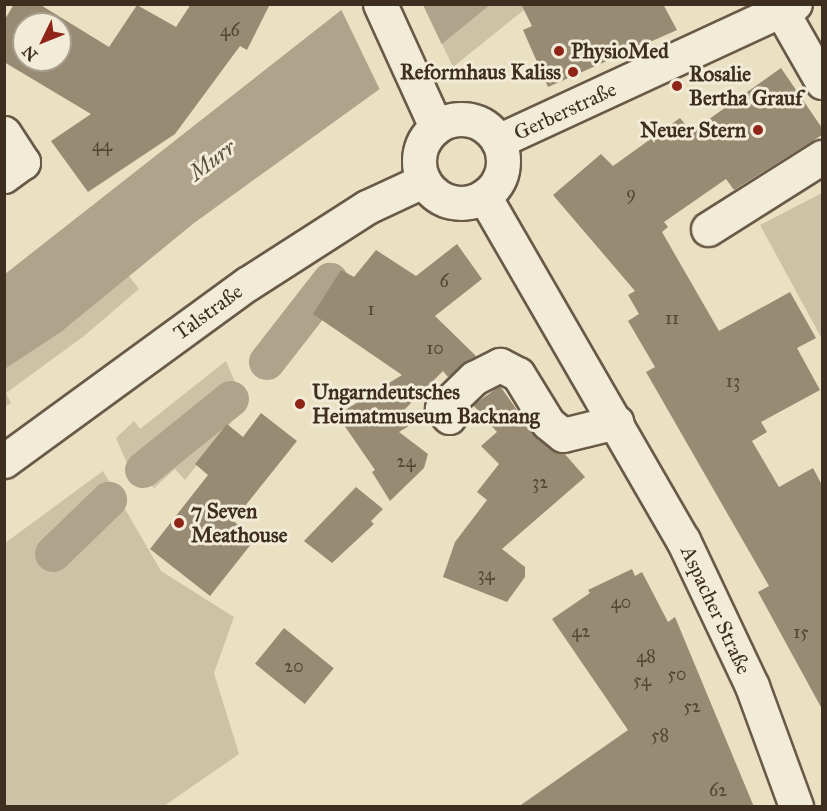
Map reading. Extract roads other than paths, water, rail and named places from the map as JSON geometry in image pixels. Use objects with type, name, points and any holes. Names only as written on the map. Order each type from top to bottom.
[{"type":"street","points":[[380,4],[436,127]]},
{"type":"street","points":[[788,7],[822,82]]},
{"type":"street","name":"Gerberstraße","points":[[498,141],[788,7]]},
{"type":"street","points":[[456,119],[468,120],[490,131],[498,141],[502,153],[500,177],[484,196],[474,202],[451,202],[439,198],[423,181],[420,151],[436,127],[456,119]]},
{"type":"street","points":[[4,133],[23,162],[4,176]]},
{"type":"street","points":[[708,229],[822,157]]},
{"type":"street","name":"Talstraße","points":[[4,461],[247,284],[367,207],[423,181]]},
{"type":"street","name":"Aspacher Straße","points":[[484,196],[616,422],[720,614],[781,758],[796,807]]},
{"type":"street","points":[[445,413],[474,378],[500,365],[519,374],[548,423],[563,435],[616,422]]},
{"type":"water","name":"Murr","points":[[349,4],[490,5],[442,44],[194,223],[61,332],[5,369],[5,274]]},
{"type":"waterway","points":[[267,362],[330,281]]},
{"type":"waterway","points":[[143,470],[231,399]]},
{"type":"waterway","points":[[53,554],[109,500]]},
{"type":"place","name":"PhysioMed","points":[[559,51]]},
{"type":"place","name":"Reformhaus Kaliss","points":[[573,72]]},
{"type":"place","name":"Rosalie Bertha Grauf","points":[[677,86]]},
{"type":"place","name":"Neuer Stern","points":[[758,130]]},
{"type":"place","name":"Ungarndeutsches Heimatmuseum Backnang","points":[[300,404]]},
{"type":"place","name":"7 Seven Meathouse","points":[[179,523]]}]
